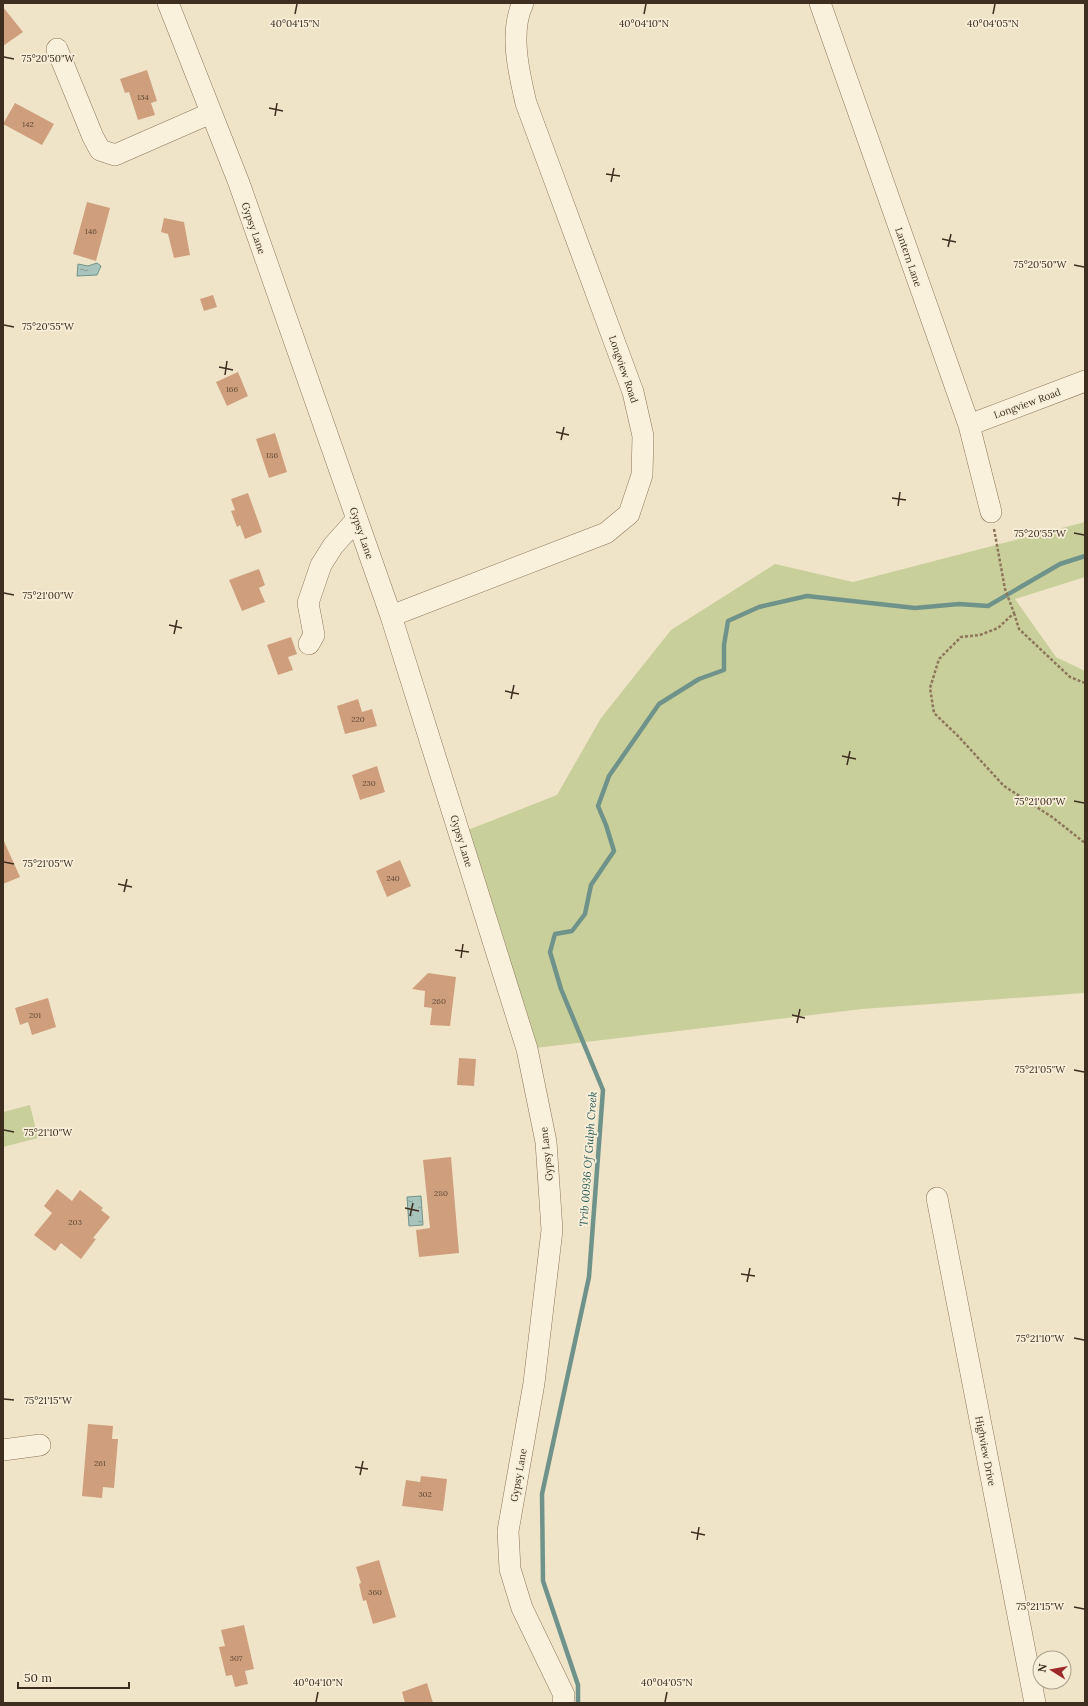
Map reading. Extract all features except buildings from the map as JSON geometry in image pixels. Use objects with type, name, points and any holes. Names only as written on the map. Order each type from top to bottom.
[{"type":"street","name":"Gypsy Lane","points":[[168,3],[239,183],[391,616],[527,1049],[546,1142],[552,1230],[534,1383],[508,1531],[510,1569],[522,1608],[564,1695],[563,1703]]},
{"type":"street","name":"Longview Road","points":[[391,616],[606,533],[629,514],[642,475],[643,436],[633,392],[526,103],[516,55],[519,11],[523,3]]},
{"type":"street","name":"Lantern Lane","points":[[820,3],[968,425],[991,512]]},
{"type":"street","points":[[57,49],[93,137],[100,150],[115,155],[211,113]]},
{"type":"street","name":"Longview Road","points":[[968,425],[1085,381]]},
{"type":"street","points":[[309,644],[314,635],[308,603],[321,565],[333,546],[357,519]]},
{"type":"street","name":"Highview Drive","points":[[937,1198],[1035,1703]]},
{"type":"street","points":[[3,1450],[40,1445]]},
{"type":"path","points":[[991,512],[1005,588],[1019,629],[1070,677],[1085,683]]},
{"type":"path","points":[[1014,613],[998,628],[980,635],[961,638],[939,659],[930,688],[934,713],[958,736],[1004,786],[1052,817],[1085,842]]},
{"type":"green space","points":[[1085,522],[1085,577],[1015,599],[1056,657],[1085,671],[1085,993],[862,1009],[527,1049],[460,833],[557,795],[601,718],[671,630],[775,564],[853,582]]},
{"type":"green space","points":[[30,1105],[38,1138],[3,1147],[3,1112]]},
{"type":"water","points":[[97,263],[101,266],[97,275],[77,276],[78,264],[88,266]]},
{"type":"water","points":[[421,1196],[423,1225],[409,1226],[407,1197]]},
{"type":"waterway","name":"Trib 00936 Of Gulph Creek","points":[[578,1703],[578,1685],[543,1581],[542,1494],[589,1277],[603,1090],[561,989],[550,952],[555,934],[572,931],[585,914],[591,885],[614,851],[598,806],[609,776],[659,704],[699,679],[724,670],[724,645],[728,621],[759,607],[807,596],[915,608],[959,604],[988,606],[1060,564],[1085,556]]}]
